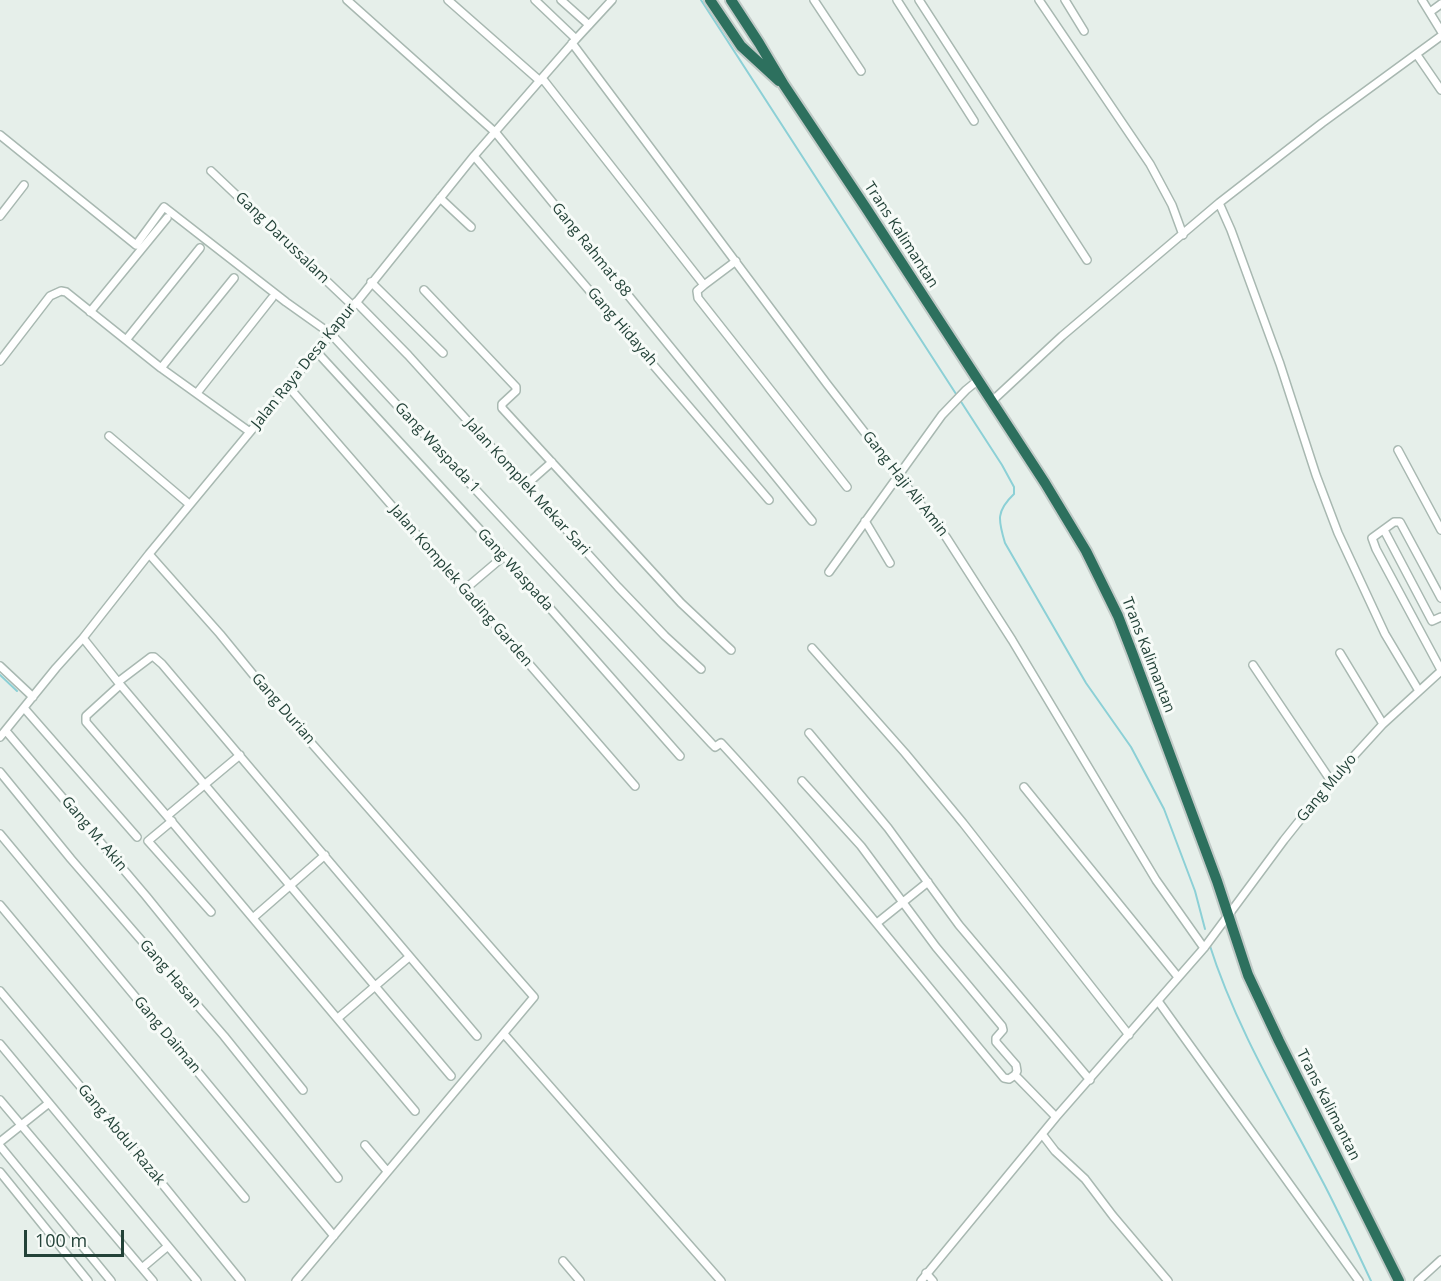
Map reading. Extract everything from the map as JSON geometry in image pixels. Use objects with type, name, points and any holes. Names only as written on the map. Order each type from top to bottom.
[{"type":"highway","name":"Trans Kalimantan","points":[[710,0],[741,46],[765,71],[784,85]]},
{"type":"highway","name":"Trans Kalimantan","points":[[731,0],[1065,515],[1086,551],[1113,605],[1213,870],[1248,975],[1399,1281]]},
{"type":"street","name":"Gang Rahmat 88","points":[[347,0],[496,133],[812,522]]},
{"type":"street","points":[[448,0],[541,80],[704,285]]},
{"type":"street","name":"Gang Haji Ali Amin","points":[[535,0],[574,41],[827,384],[899,474],[963,561],[1156,880],[1205,947]]},
{"type":"street","points":[[561,0],[589,25]]},
{"type":"street","points":[[814,0],[861,71]]},
{"type":"street","points":[[897,0],[974,121]]},
{"type":"street","points":[[919,0],[1087,260]]},
{"type":"street","points":[[1039,0],[1150,164],[1172,205],[1183,235]]},
{"type":"street","points":[[1065,0],[1084,31]]},
{"type":"street","points":[[991,402],[1062,336],[1219,203],[1322,123],[1417,55],[1441,33],[1422,0]]},
{"type":"street","name":"Jalan Raya Desa Kapur","points":[[0,737],[474,156],[607,2]]},
{"type":"street","points":[[1430,12],[1441,4]]},
{"type":"street","points":[[1417,55],[1441,90]]},
{"type":"street","name":"Gang Waspada 1","points":[[0,135],[136,245],[164,207],[286,303],[331,334],[712,744],[715,747],[721,743],[877,923]]},
{"type":"street","name":"Gang Hidayah","points":[[474,156],[769,500]]},
{"type":"street","name":"Gang Darussalam","points":[[211,171],[355,304]]},
{"type":"street","points":[[0,216],[24,185]]},
{"type":"street","points":[[440,198],[471,227]]},
{"type":"street","points":[[1219,203],[1280,364],[1316,476],[1338,533],[1384,634],[1419,691]]},
{"type":"street","points":[[90,312],[167,218]]},
{"type":"street","points":[[126,340],[200,248]]},
{"type":"street","points":[[736,261],[697,291],[698,298],[848,487]]},
{"type":"street","points":[[161,368],[234,278]]},
{"type":"street","points":[[371,282],[443,353]]},
{"type":"street","points":[[424,290],[516,387],[516,391],[502,404],[502,408],[681,603],[731,650]]},
{"type":"street","points":[[0,361],[55,292],[66,292],[161,368],[250,432]]},
{"type":"street","points":[[197,393],[272,298]]},
{"type":"street","name":"Jalan Komplek Mekar Sari","points":[[355,304],[408,355],[618,587],[665,636],[701,669]]},
{"type":"street","name":"Gang Waspada","points":[[316,351],[504,556],[680,756]]},
{"type":"street","points":[[829,572],[942,415],[958,397],[978,381]]},
{"type":"street","name":"Jalan Komplek Gading Garden","points":[[287,385],[635,786]]},
{"type":"street","points":[[109,436],[189,504]]},
{"type":"street","points":[[1398,450],[1441,530]]},
{"type":"street","points":[[526,485],[552,462]]},
{"type":"street","points":[[865,521],[890,563]]},
{"type":"street","points":[[1441,598],[1400,522],[1394,522],[1372,538],[1441,670]]},
{"type":"street","points":[[1384,530],[1432,621],[1441,617]]},
{"type":"street","name":"Gang Durian","points":[[149,554],[534,997],[504,1034]]},
{"type":"street","points":[[464,590],[504,556]]},
{"type":"street","points":[[83,638],[451,1076]]},
{"type":"street","points":[[812,648],[956,814],[1129,1035]]},
{"type":"street","points":[[1340,653],[1383,724]]},
{"type":"street","points":[[415,1111],[254,917],[86,722],[86,716],[119,683],[149,658],[154,657],[240,755],[477,1036]]},
{"type":"street","points":[[1253,665],[1331,781]]},
{"type":"street","points":[[0,666],[33,697]]},
{"type":"street","name":"Gang Mulyo","points":[[921,1281],[1056,1116],[1205,947],[1331,781],[1383,724],[1441,670]]},
{"type":"street","points":[[24,708],[136,837]]},
{"type":"street","name":"Gang M. Akin","points":[[6,731],[113,856],[303,1090]]},
{"type":"street","points":[[809,733],[888,828],[959,925],[1090,1080]]},
{"type":"street","points":[[211,912],[148,841],[204,784],[240,755]]},
{"type":"street","name":"Gang Hasan","points":[[0,772],[71,859],[224,1036],[338,1178]]},
{"type":"street","points":[[802,781],[861,846],[903,903],[936,947],[1002,1026],[1003,1030],[996,1038],[996,1042],[1016,1065],[1017,1071],[1009,1079],[1004,1078],[877,923],[903,903],[928,882]]},
{"type":"street","points":[[1024,787],[1178,977]]},
{"type":"street","name":"Gang Daiman","points":[[0,834],[334,1236]]},
{"type":"street","points":[[254,917],[325,855]]},
{"type":"street","points":[[0,905],[245,1198]]},
{"type":"street","points":[[338,1017],[409,957]]},
{"type":"street","name":"Gang Abdul Razak","points":[[0,991],[155,1175],[240,1281]]},
{"type":"street","points":[[1158,1001],[1359,1281]]},
{"type":"street","points":[[296,1281],[504,1034],[720,1281]]},
{"type":"street","points":[[0,1044],[197,1281]]},
{"type":"street","points":[[1015,1075],[1056,1116]]},
{"type":"street","points":[[0,1100],[153,1281]]},
{"type":"street","points":[[49,1103],[0,1144],[111,1281]]},
{"type":"street","points":[[1042,1134],[1055,1151],[1085,1179],[1168,1281]]},
{"type":"street","points":[[365,1145],[387,1171]]},
{"type":"street","points":[[0,1172],[88,1281]]},
{"type":"street","points":[[142,1268],[168,1246]]},
{"type":"street","points":[[1418,1281],[1441,1260]]},
{"type":"street","points":[[563,1261],[580,1281]]},
{"type":"street","points":[[926,1273],[933,1281]]},
{"type":"waterway","points":[[701,0],[1014,487],[1014,494],[1004,506],[1000,516],[1005,543],[1086,683],[1131,747],[1164,809],[1195,891],[1205,929]]},
{"type":"waterway","points":[[0,675],[17,691]]},
{"type":"waterway","points":[[1209,943],[1247,1037],[1331,1198],[1371,1281]]}]
